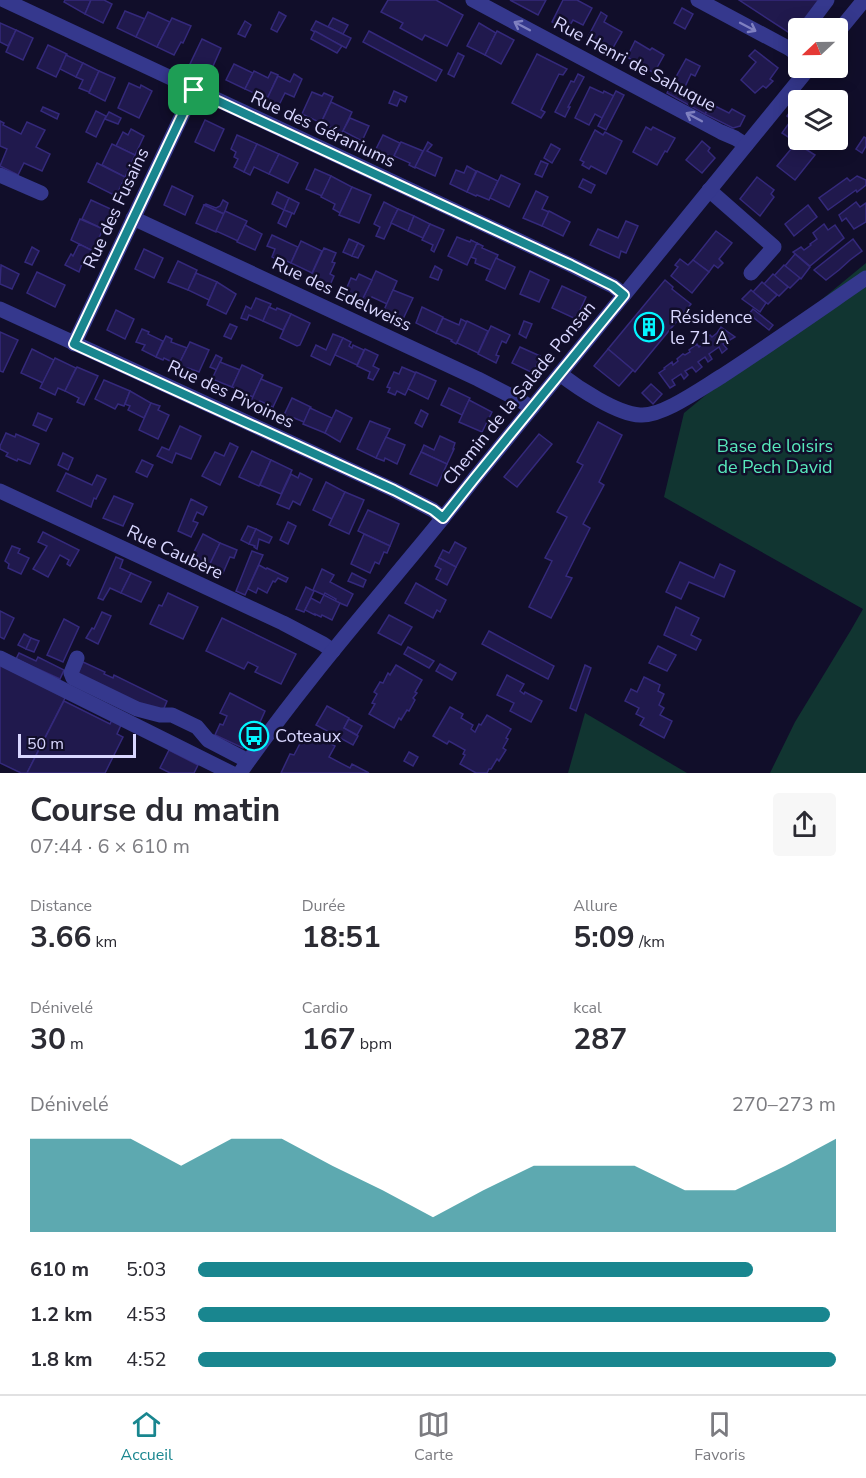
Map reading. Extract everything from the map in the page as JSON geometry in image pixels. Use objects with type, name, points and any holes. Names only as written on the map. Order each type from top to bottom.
[{"type":"street","name":"Rue des Géraniums","points":[[4,0],[571,265],[613,286],[624,295]]},
{"type":"street","name":"Rue Henri de Sahuque","points":[[473,0],[746,145]]},
{"type":"street","points":[[698,0],[788,44]]},
{"type":"street","points":[[814,18],[827,0]]},
{"type":"street","points":[[848,20],[864,0]]},
{"type":"street","name":"Chemin de la Salade Ponsan","points":[[244,767],[333,651],[801,78]]},
{"type":"street","name":"Rue des Fusains","points":[[74,344],[194,90]]},
{"type":"street","points":[[0,175],[41,193]]},
{"type":"street","points":[[709,190],[774,248],[751,273]]},
{"type":"street","name":"Rue des Edelweiss","points":[[133,218],[478,379],[532,408]]},
{"type":"street","points":[[560,374],[611,406],[640,416],[654,414],[689,397],[764,349],[866,278]]},
{"type":"street","name":"Rue des Pivoines","points":[[0,309],[394,490],[433,510],[443,518]]},
{"type":"street","name":"Rue Caubère","points":[[0,491],[283,624],[333,651]]},
{"type":"street","points":[[0,658],[231,773]]},
{"type":"street","points":[[77,658],[71,673],[73,678],[137,709],[160,715],[172,715],[196,726],[208,740],[244,767]]},
{"type":"green space","name":"Base de loisirs de Pech David","points":[[866,263],[866,773],[770,773],[795,722],[863,609],[664,497],[684,413]]},
{"type":"green space","points":[[585,713],[687,773],[568,773]]},
{"type":"building","points":[[65,0],[91,0],[85,14],[64,2]]},
{"type":"building","points":[[91,0],[104,0],[112,4],[103,23],[85,14]]},
{"type":"building","points":[[388,0],[436,0],[463,15],[447,46],[425,35],[422,40],[400,28],[403,23],[381,12]]},
{"type":"building","points":[[510,0],[546,0],[538,15]]},
{"type":"building","points":[[563,0],[577,0],[592,8],[583,25],[573,20],[567,30],[552,22]]},
{"type":"building","points":[[739,0],[824,0],[809,18],[788,18],[788,32]]},
{"type":"building","points":[[682,8],[693,14],[685,29],[674,23]]},
{"type":"building","points":[[125,11],[145,19],[136,37],[117,28]]},
{"type":"building","points":[[148,12],[170,22],[157,47],[136,37]]},
{"type":"building","points":[[279,12],[286,16],[277,32],[271,29]]},
{"type":"building","points":[[601,12],[607,16],[604,22],[622,32],[610,53],[587,39]]},
{"type":"building","points":[[172,18],[191,26],[174,55],[157,47]]},
{"type":"building","points":[[333,18],[348,25],[343,34],[328,27]]},
{"type":"building","points":[[245,21],[251,25],[245,37],[238,34]]},
{"type":"building","points":[[316,21],[351,38],[346,48],[311,30]]},
{"type":"building","points":[[0,23],[16,30],[8,46],[0,42]]},
{"type":"building","points":[[479,23],[496,33],[485,55],[467,46]]},
{"type":"building","points":[[16,30],[33,38],[23,60],[6,52]]},
{"type":"building","points":[[315,31],[342,46],[337,53],[311,39]]},
{"type":"building","points":[[369,31],[442,70],[436,81],[363,42]]},
{"type":"building","points":[[497,31],[514,40],[501,64],[485,55]]},
{"type":"building","points":[[202,39],[221,48],[210,73],[190,64]]},
{"type":"building","points":[[635,41],[664,55],[654,73],[627,57]]},
{"type":"building","points":[[48,45],[67,54],[56,77],[37,68]]},
{"type":"building","points":[[755,50],[778,68],[770,79],[773,81],[766,88],[763,86],[755,93],[741,80],[756,62],[749,56]]},
{"type":"building","points":[[458,53],[464,56],[454,77],[448,74]]},
{"type":"building","points":[[537,54],[567,69],[563,75],[559,74],[541,110],[545,112],[541,118],[512,103]]},
{"type":"building","points":[[66,55],[83,63],[76,77],[60,69]]},
{"type":"building","points":[[686,59],[700,66],[695,76],[691,74],[684,89],[711,104],[705,114],[667,93]]},
{"type":"building","points":[[83,63],[99,71],[89,92],[79,88],[83,80],[76,77]]},
{"type":"building","points":[[234,64],[253,73],[245,89],[226,80]]},
{"type":"building","points":[[99,71],[115,78],[105,101],[89,93]]},
{"type":"building","points":[[254,71],[268,78],[271,72],[278,75],[267,99],[245,89]]},
{"type":"building","points":[[294,74],[302,79],[294,97],[285,93],[279,105],[267,99],[278,76],[290,82]]},
{"type":"building","points":[[578,74],[584,77],[565,117],[555,112],[571,81],[574,82]]},
{"type":"building","points":[[129,83],[140,88],[141,85],[152,91],[139,118],[118,108]]},
{"type":"building","points":[[590,87],[614,96],[602,118],[595,114],[589,125],[575,118]]},
{"type":"building","points":[[394,91],[407,97],[405,102],[400,99],[397,106],[389,103]]},
{"type":"building","points":[[616,91],[624,95],[606,130],[598,126]]},
{"type":"building","points":[[312,92],[322,96],[324,93],[333,97],[321,123],[302,114]]},
{"type":"building","points":[[331,102],[352,112],[342,133],[321,123]]},
{"type":"building","points":[[711,104],[729,113],[732,109],[745,116],[740,126],[733,128],[705,114]]},
{"type":"building","points":[[43,107],[59,114],[57,119],[41,111]]},
{"type":"building","points":[[96,111],[106,116],[96,137],[86,132]]},
{"type":"building","points":[[109,112],[121,118],[118,124],[105,119]]},
{"type":"building","points":[[350,118],[369,126],[362,141],[343,131]]},
{"type":"building","points":[[205,120],[224,129],[214,151],[195,142]]},
{"type":"building","points":[[0,121],[4,123],[3,125],[21,134],[27,122],[45,130],[36,147],[50,154],[42,171],[24,163],[18,175],[0,166],[7,149],[0,146]]},
{"type":"building","points":[[788,125],[788,137],[782,133]]},
{"type":"building","points":[[646,127],[651,130],[653,127],[675,138],[657,165],[633,152]]},
{"type":"building","points":[[131,129],[144,136],[135,155],[116,146],[123,132],[128,135]]},
{"type":"building","points":[[595,130],[603,135],[605,132],[622,141],[606,174],[591,166],[589,169],[582,165],[584,162],[580,160]]},
{"type":"building","points":[[237,135],[257,144],[244,172],[234,167],[238,159],[234,157],[236,152],[231,149]]},
{"type":"building","points":[[383,135],[400,143],[393,158],[376,149]]},
{"type":"building","points":[[864,137],[866,146],[862,153],[856,149]]},
{"type":"building","points":[[702,141],[710,148],[708,151],[715,158],[702,173],[686,160]]},
{"type":"building","points":[[401,142],[423,151],[415,168],[409,165],[410,163],[394,156]]},
{"type":"building","points":[[428,142],[432,145],[427,151],[442,158],[435,176],[415,167]]},
{"type":"building","points":[[112,144],[135,155],[125,177],[102,165]]},
{"type":"building","points":[[257,144],[279,154],[269,174],[254,167],[250,175],[244,172]]},
{"type":"building","points":[[551,144],[560,149],[552,163],[544,158]]},
{"type":"building","points":[[790,150],[807,150],[815,155],[795,180],[777,166]]},
{"type":"building","points":[[279,154],[298,163],[288,183],[269,174]]},
{"type":"building","points":[[541,161],[548,164],[542,177],[535,174]]},
{"type":"building","points":[[97,163],[125,177],[116,196],[88,182]]},
{"type":"building","points":[[467,166],[476,171],[467,192],[450,184],[456,170],[464,173]]},
{"type":"building","points":[[315,169],[331,176],[322,196],[306,189]]},
{"type":"building","points":[[477,171],[498,181],[489,200],[467,192]]},
{"type":"building","points":[[501,175],[520,184],[509,207],[490,198]]},
{"type":"building","points":[[331,176],[352,187],[340,213],[333,209],[335,204],[321,197]]},
{"type":"building","points":[[857,176],[866,180],[866,185],[828,210],[819,198],[847,178],[850,181]]},
{"type":"building","points":[[757,177],[774,190],[771,194],[774,197],[760,216],[740,199]]},
{"type":"building","points":[[583,179],[595,185],[591,193],[579,187]]},
{"type":"building","points":[[172,186],[193,196],[185,215],[164,205]]},
{"type":"building","points":[[352,187],[371,195],[359,223],[339,215]]},
{"type":"building","points":[[536,191],[548,197],[542,209],[549,212],[542,226],[523,218]]},
{"type":"building","points":[[277,192],[289,198],[284,210],[272,204]]},
{"type":"building","points":[[289,198],[299,203],[294,214],[284,210]]},
{"type":"building","points":[[91,200],[113,210],[103,229],[82,219]]},
{"type":"building","points":[[223,200],[228,203],[224,214],[204,205],[216,208]]},
{"type":"building","points":[[384,202],[398,209],[384,239],[376,236],[380,227],[374,224]]},
{"type":"building","points":[[856,202],[860,207],[866,203],[866,222],[854,229],[846,218],[842,221],[839,215]]},
{"type":"building","points":[[204,205],[224,214],[216,232],[196,223]]},
{"type":"building","points":[[808,205],[817,217],[794,236],[785,224]]},
{"type":"building","points":[[398,209],[414,216],[408,231],[391,223]]},
{"type":"building","points":[[284,210],[292,213],[286,227],[278,223]]},
{"type":"building","points":[[225,211],[247,221],[238,241],[216,231]]},
{"type":"building","points":[[549,211],[570,222],[563,236],[542,226]]},
{"type":"building","points":[[414,216],[430,224],[423,238],[408,231]]},
{"type":"building","points":[[80,219],[103,229],[93,251],[71,240]]},
{"type":"building","points":[[626,221],[638,226],[626,253],[621,251],[619,258],[590,245],[598,229],[618,238]]},
{"type":"building","points":[[430,224],[444,230],[434,252],[431,250],[433,245],[422,240]]},
{"type":"building","points":[[824,224],[828,230],[835,225],[844,238],[810,266],[793,252],[801,247],[804,250],[811,245],[817,239],[813,233]]},
{"type":"building","points":[[245,225],[262,234],[255,250],[237,242]]},
{"type":"building","points":[[716,231],[732,243],[719,259],[723,263],[718,268],[714,265],[709,272],[693,260]]},
{"type":"building","points":[[272,235],[298,247],[291,263],[272,257],[275,249],[267,246]]},
{"type":"building","points":[[457,237],[477,243],[467,265],[448,256]]},
{"type":"building","points":[[349,239],[358,243],[352,256],[343,252]]},
{"type":"building","points":[[853,239],[862,251],[839,270],[826,280],[814,270]]},
{"type":"building","points":[[301,241],[322,251],[312,273],[291,263]]},
{"type":"building","points":[[358,243],[364,246],[358,258],[352,256]]},
{"type":"building","points":[[477,243],[483,246],[482,248],[498,255],[491,270],[475,263],[476,259],[471,257]]},
{"type":"building","points":[[79,244],[93,251],[88,263],[83,261],[79,272],[65,265]]},
{"type":"building","points":[[32,247],[39,251],[32,265],[25,262]]},
{"type":"building","points":[[324,248],[336,253],[330,274],[334,276],[330,285],[311,276]]},
{"type":"building","points":[[144,249],[163,258],[154,278],[135,269]]},
{"type":"building","points":[[795,254],[810,267],[801,279],[785,266]]},
{"type":"building","points":[[496,258],[515,267],[505,289],[486,280]]},
{"type":"building","points":[[680,259],[688,265],[693,260],[709,272],[692,293],[671,276],[678,267],[675,265]]},
{"type":"building","points":[[178,261],[197,270],[188,290],[168,282]]},
{"type":"building","points":[[1,265],[19,274],[12,289],[0,284]]},
{"type":"building","points":[[784,265],[800,278],[790,288],[774,276]]},
{"type":"building","points":[[435,266],[442,270],[438,280],[430,277]]},
{"type":"building","points":[[376,271],[397,281],[387,304],[372,297],[368,303],[362,300]]},
{"type":"building","points":[[530,271],[549,280],[539,302],[520,294]]},
{"type":"building","points":[[37,272],[65,285],[55,307],[27,293]]},
{"type":"building","points":[[196,273],[217,282],[209,300],[188,290]]},
{"type":"building","points":[[359,274],[372,280],[362,300],[345,292],[351,278],[356,280]]},
{"type":"building","points":[[773,274],[788,287],[779,296],[764,284]]},
{"type":"building","name":"Résidence le 71 A","points":[[665,280],[673,287],[672,289],[691,304],[635,372],[608,349]]},
{"type":"building","points":[[217,282],[236,294],[226,314],[207,305]]},
{"type":"building","points":[[762,282],[777,295],[768,304],[753,292]]},
{"type":"building","points":[[562,286],[586,297],[576,319],[552,308]]},
{"type":"building","points":[[393,290],[413,298],[403,319],[384,310]]},
{"type":"building","points":[[751,290],[766,303],[760,312],[742,299]]},
{"type":"building","points":[[256,298],[271,304],[263,321],[249,315],[247,320],[241,318],[246,306],[251,309]]},
{"type":"building","points":[[269,307],[291,314],[283,330],[263,321]]},
{"type":"building","points":[[422,307],[443,317],[436,333],[416,323]]},
{"type":"building","points":[[753,309],[773,325],[769,330],[749,314]]},
{"type":"building","points":[[116,310],[134,319],[125,339],[107,330]]},
{"type":"building","points":[[291,314],[310,323],[300,345],[297,346],[280,338]]},
{"type":"building","points":[[443,318],[459,325],[461,319],[467,322],[456,344],[436,333]]},
{"type":"building","points":[[467,321],[488,331],[478,353],[457,343]]},
{"type":"building","points":[[524,321],[532,324],[526,338],[519,334]]},
{"type":"building","points":[[230,324],[237,327],[231,339],[224,336]]},
{"type":"building","points":[[491,326],[510,335],[506,343],[502,341],[496,355],[499,356],[496,363],[478,354]]},
{"type":"building","points":[[721,327],[735,337],[723,344],[727,349],[722,353],[719,347],[709,354],[712,359],[708,362],[705,357],[698,362],[702,367],[696,372],[692,367],[685,371],[688,375],[684,379],[681,374],[672,380],[675,385],[670,388],[659,373],[672,362],[673,365],[678,361],[677,359],[690,352],[689,350],[697,344],[699,347],[702,341],[710,335],[712,337]]},
{"type":"building","points":[[142,329],[163,341],[156,357],[142,350],[145,345],[136,342]]},
{"type":"building","points":[[0,332],[18,340],[3,372],[0,371]]},
{"type":"building","points":[[333,334],[343,338],[330,365],[311,356],[316,345],[326,350]]},
{"type":"building","points":[[166,336],[172,339],[171,342],[187,348],[178,366],[164,358],[163,360],[156,357]]},
{"type":"building","points":[[343,338],[351,342],[349,346],[352,348],[353,345],[364,350],[357,365],[335,355]]},
{"type":"building","points":[[190,342],[209,350],[199,372],[188,368],[187,371],[178,366]]},
{"type":"building","points":[[520,347],[540,356],[533,373],[512,363]]},
{"type":"building","points":[[32,349],[54,360],[43,383],[21,373]]},
{"type":"building","points":[[365,349],[378,355],[373,366],[379,369],[373,380],[368,378],[370,372],[357,366]]},
{"type":"building","points":[[608,349],[633,370],[619,386],[594,366]]},
{"type":"building","points":[[216,355],[222,358],[217,370],[210,367]]},
{"type":"building","points":[[55,358],[76,368],[65,391],[58,388],[55,395],[40,388]]},
{"type":"building","points":[[220,362],[240,370],[232,387],[212,379]]},
{"type":"building","points":[[242,365],[263,375],[253,397],[232,387]]},
{"type":"building","points":[[77,367],[98,376],[84,405],[77,402],[79,398],[65,391]]},
{"type":"building","points":[[402,367],[416,373],[405,395],[397,391],[395,395],[388,392],[390,388],[387,387],[394,372],[399,374]]},
{"type":"building","points":[[416,372],[436,381],[428,399],[408,389]]},
{"type":"building","points":[[261,379],[282,388],[273,407],[260,401],[259,405],[251,401]]},
{"type":"building","points":[[104,380],[130,391],[124,406],[118,404],[115,409],[95,399]]},
{"type":"building","points":[[651,384],[662,394],[653,404],[642,393]]},
{"type":"building","points":[[449,388],[470,398],[462,415],[441,405]]},
{"type":"building","points":[[130,391],[151,403],[144,418],[128,410],[130,406],[125,404]]},
{"type":"building","points":[[292,398],[311,407],[304,422],[284,415]]},
{"type":"building","points":[[469,400],[492,412],[482,432],[459,422]]},
{"type":"building","points":[[151,403],[160,406],[158,410],[169,415],[158,439],[139,430]]},
{"type":"building","points":[[310,408],[332,418],[325,433],[303,424]]},
{"type":"building","points":[[336,410],[352,418],[340,442],[325,433]]},
{"type":"building","points":[[421,410],[428,414],[422,427],[415,423]]},
{"type":"building","points":[[38,413],[52,419],[46,431],[33,425]]},
{"type":"building","points":[[370,421],[390,429],[376,458],[357,449]]},
{"type":"building","points":[[598,422],[622,435],[599,482],[604,485],[583,524],[590,528],[566,576],[572,578],[551,618],[529,607],[552,561],[545,558],[567,517],[557,512],[583,465],[577,462]]},
{"type":"building","points":[[180,426],[201,436],[191,459],[176,453],[172,463],[157,456],[162,447],[169,450]]},
{"type":"building","points":[[6,433],[15,437],[16,434],[39,444],[30,464],[6,456],[8,453],[0,449]]},
{"type":"building","points":[[539,434],[552,444],[517,487],[504,477]]},
{"type":"building","points":[[440,436],[455,443],[447,464],[421,452],[424,445],[434,450]]},
{"type":"building","points":[[386,437],[405,445],[397,464],[385,458],[384,461],[376,458]]},
{"type":"building","points":[[230,443],[238,447],[220,485],[202,476],[215,452],[224,456]]},
{"type":"building","points":[[252,451],[271,460],[259,486],[239,477]]},
{"type":"building","points":[[421,452],[447,464],[437,486],[410,474]]},
{"type":"building","points":[[63,453],[73,458],[68,470],[58,465]]},
{"type":"building","points":[[142,460],[153,465],[147,477],[136,472]]},
{"type":"building","points":[[271,460],[292,470],[281,494],[260,485]]},
{"type":"building","points":[[66,473],[92,485],[97,475],[106,479],[91,507],[57,491]]},
{"type":"building","points":[[300,473],[312,479],[300,505],[293,501],[289,509],[277,504],[291,474],[298,478]]},
{"type":"building","points":[[326,482],[345,492],[332,519],[313,510]]},
{"type":"building","points":[[345,492],[364,500],[349,534],[329,525]]},
{"type":"building","points":[[114,496],[133,504],[123,526],[103,518]]},
{"type":"building","points":[[191,499],[207,507],[203,515],[197,512],[193,521],[198,523],[191,537],[178,531]]},
{"type":"building","points":[[368,510],[399,524],[390,546],[358,531]]},
{"type":"building","points":[[288,522],[296,526],[288,544],[280,540]]},
{"type":"building","points":[[248,526],[256,529],[249,544],[241,540]]},
{"type":"building","points":[[256,529],[272,537],[269,543],[259,539],[257,549],[249,544]]},
{"type":"building","points":[[43,532],[79,550],[70,566],[67,564],[69,560],[60,555],[48,577],[33,569],[47,546],[38,542]]},
{"type":"building","points":[[203,534],[220,543],[209,566],[195,560],[197,556],[193,554]]},
{"type":"building","points":[[364,534],[390,546],[387,553],[384,552],[379,564],[375,562],[370,573],[351,564]]},
{"type":"building","points":[[455,542],[466,548],[456,567],[439,558],[443,550],[449,553]]},
{"type":"building","points":[[220,543],[237,550],[234,558],[230,557],[223,573],[209,566]]},
{"type":"building","points":[[12,546],[20,549],[18,553],[29,558],[21,574],[8,568],[9,564],[5,561]]},
{"type":"building","points":[[252,551],[263,555],[245,595],[236,591]]},
{"type":"building","points":[[116,557],[123,560],[120,568],[131,573],[121,593],[110,588],[103,600],[98,598]]},
{"type":"building","points":[[439,558],[456,567],[447,585],[436,579],[441,569],[435,566]]},
{"type":"building","points":[[680,562],[714,578],[720,564],[735,571],[724,597],[689,582],[681,599],[666,592]]},
{"type":"building","points":[[259,565],[288,578],[286,582],[278,578],[275,582],[273,581],[267,593],[258,588],[256,593],[248,589]]},
{"type":"building","points":[[322,569],[334,575],[330,582],[353,594],[347,606],[335,601],[336,599],[325,593],[324,595],[313,590]]},
{"type":"building","points":[[131,573],[151,582],[141,602],[121,593]]},
{"type":"building","points":[[352,573],[366,580],[363,587],[348,581]]},
{"type":"building","points":[[416,583],[446,600],[440,612],[437,610],[433,618],[405,603]]},
{"type":"building","points":[[306,587],[314,591],[304,612],[296,609]]},
{"type":"building","points":[[168,593],[198,607],[183,639],[150,624]]},
{"type":"building","points":[[324,595],[340,603],[332,620],[305,610],[311,598],[320,603]]},
{"type":"building","points":[[676,607],[699,618],[691,635],[701,640],[696,650],[664,635]]},
{"type":"building","points":[[0,611],[14,618],[4,639],[0,637]]},
{"type":"building","points":[[102,612],[111,616],[98,644],[86,638],[92,628],[94,629]]},
{"type":"building","points":[[389,615],[412,627],[401,645],[378,633]]},
{"type":"building","points":[[222,618],[296,654],[281,684],[255,672],[258,667],[248,662],[244,669],[206,651]]},
{"type":"building","points":[[64,619],[79,627],[63,662],[47,655]]},
{"type":"building","points":[[489,631],[554,666],[548,679],[482,644]]},
{"type":"building","points":[[24,634],[31,638],[26,649],[18,645]]},
{"type":"building","points":[[31,638],[39,641],[34,652],[26,649]]},
{"type":"building","points":[[658,646],[676,655],[667,671],[649,663]]},
{"type":"building","points":[[408,647],[434,661],[429,668],[404,654]]},
{"type":"building","points":[[19,653],[36,661],[38,657],[64,670],[60,679],[16,659]]},
{"type":"building","points":[[83,662],[105,672],[104,674],[113,678],[114,675],[167,701],[162,713],[77,676]]},
{"type":"building","points":[[0,664],[66,696],[27,773],[21,773],[0,763]]},
{"type":"building","points":[[440,664],[456,673],[452,680],[436,671]]},
{"type":"building","points":[[396,665],[422,680],[415,692],[417,693],[413,698],[415,700],[409,711],[407,710],[401,720],[399,718],[394,728],[369,714],[375,704],[372,703],[377,694],[374,692]]},
{"type":"building","points":[[585,665],[591,668],[576,711],[570,708]]},
{"type":"building","points":[[507,675],[524,684],[520,691],[524,694],[525,692],[542,701],[531,722],[510,711],[514,703],[497,695]]},
{"type":"building","points":[[644,677],[660,685],[658,691],[664,694],[659,705],[664,708],[660,715],[672,721],[664,738],[640,725],[644,718],[636,714],[639,708],[625,701],[631,689],[637,692]]},
{"type":"building","points":[[230,693],[265,711],[256,731],[252,728],[243,748],[215,735],[227,716],[220,713]]},
{"type":"building","points":[[64,701],[110,724],[112,720],[121,725],[117,734],[123,737],[105,773],[27,773]]},
{"type":"building","points":[[327,706],[349,718],[344,728],[358,736],[353,745],[316,725]]},
{"type":"building","points":[[450,707],[463,714],[461,718],[473,725],[471,729],[475,732],[487,715],[511,729],[503,748],[506,750],[487,773],[476,773],[460,764],[465,750],[449,741],[447,744],[433,736]]},
{"type":"building","points":[[349,719],[362,726],[357,735],[344,728]]},
{"type":"building","points":[[311,733],[335,746],[329,757],[350,768],[352,764],[369,773],[281,773],[290,754],[294,755],[304,736],[308,739]]},
{"type":"building","points":[[169,750],[198,765],[194,773],[170,773],[160,768]]},
{"type":"building","points":[[409,752],[418,757],[413,766],[404,761]]},
{"type":"place","name":"Résidence le 71 A","points":[[649,327]]},
{"type":"place","name":"Coteaux","points":[[254,736]]},
{"type":"route","points":[[194,90],[571,265],[613,286],[624,295],[443,518],[433,510],[394,490],[74,344],[194,90]]}]
